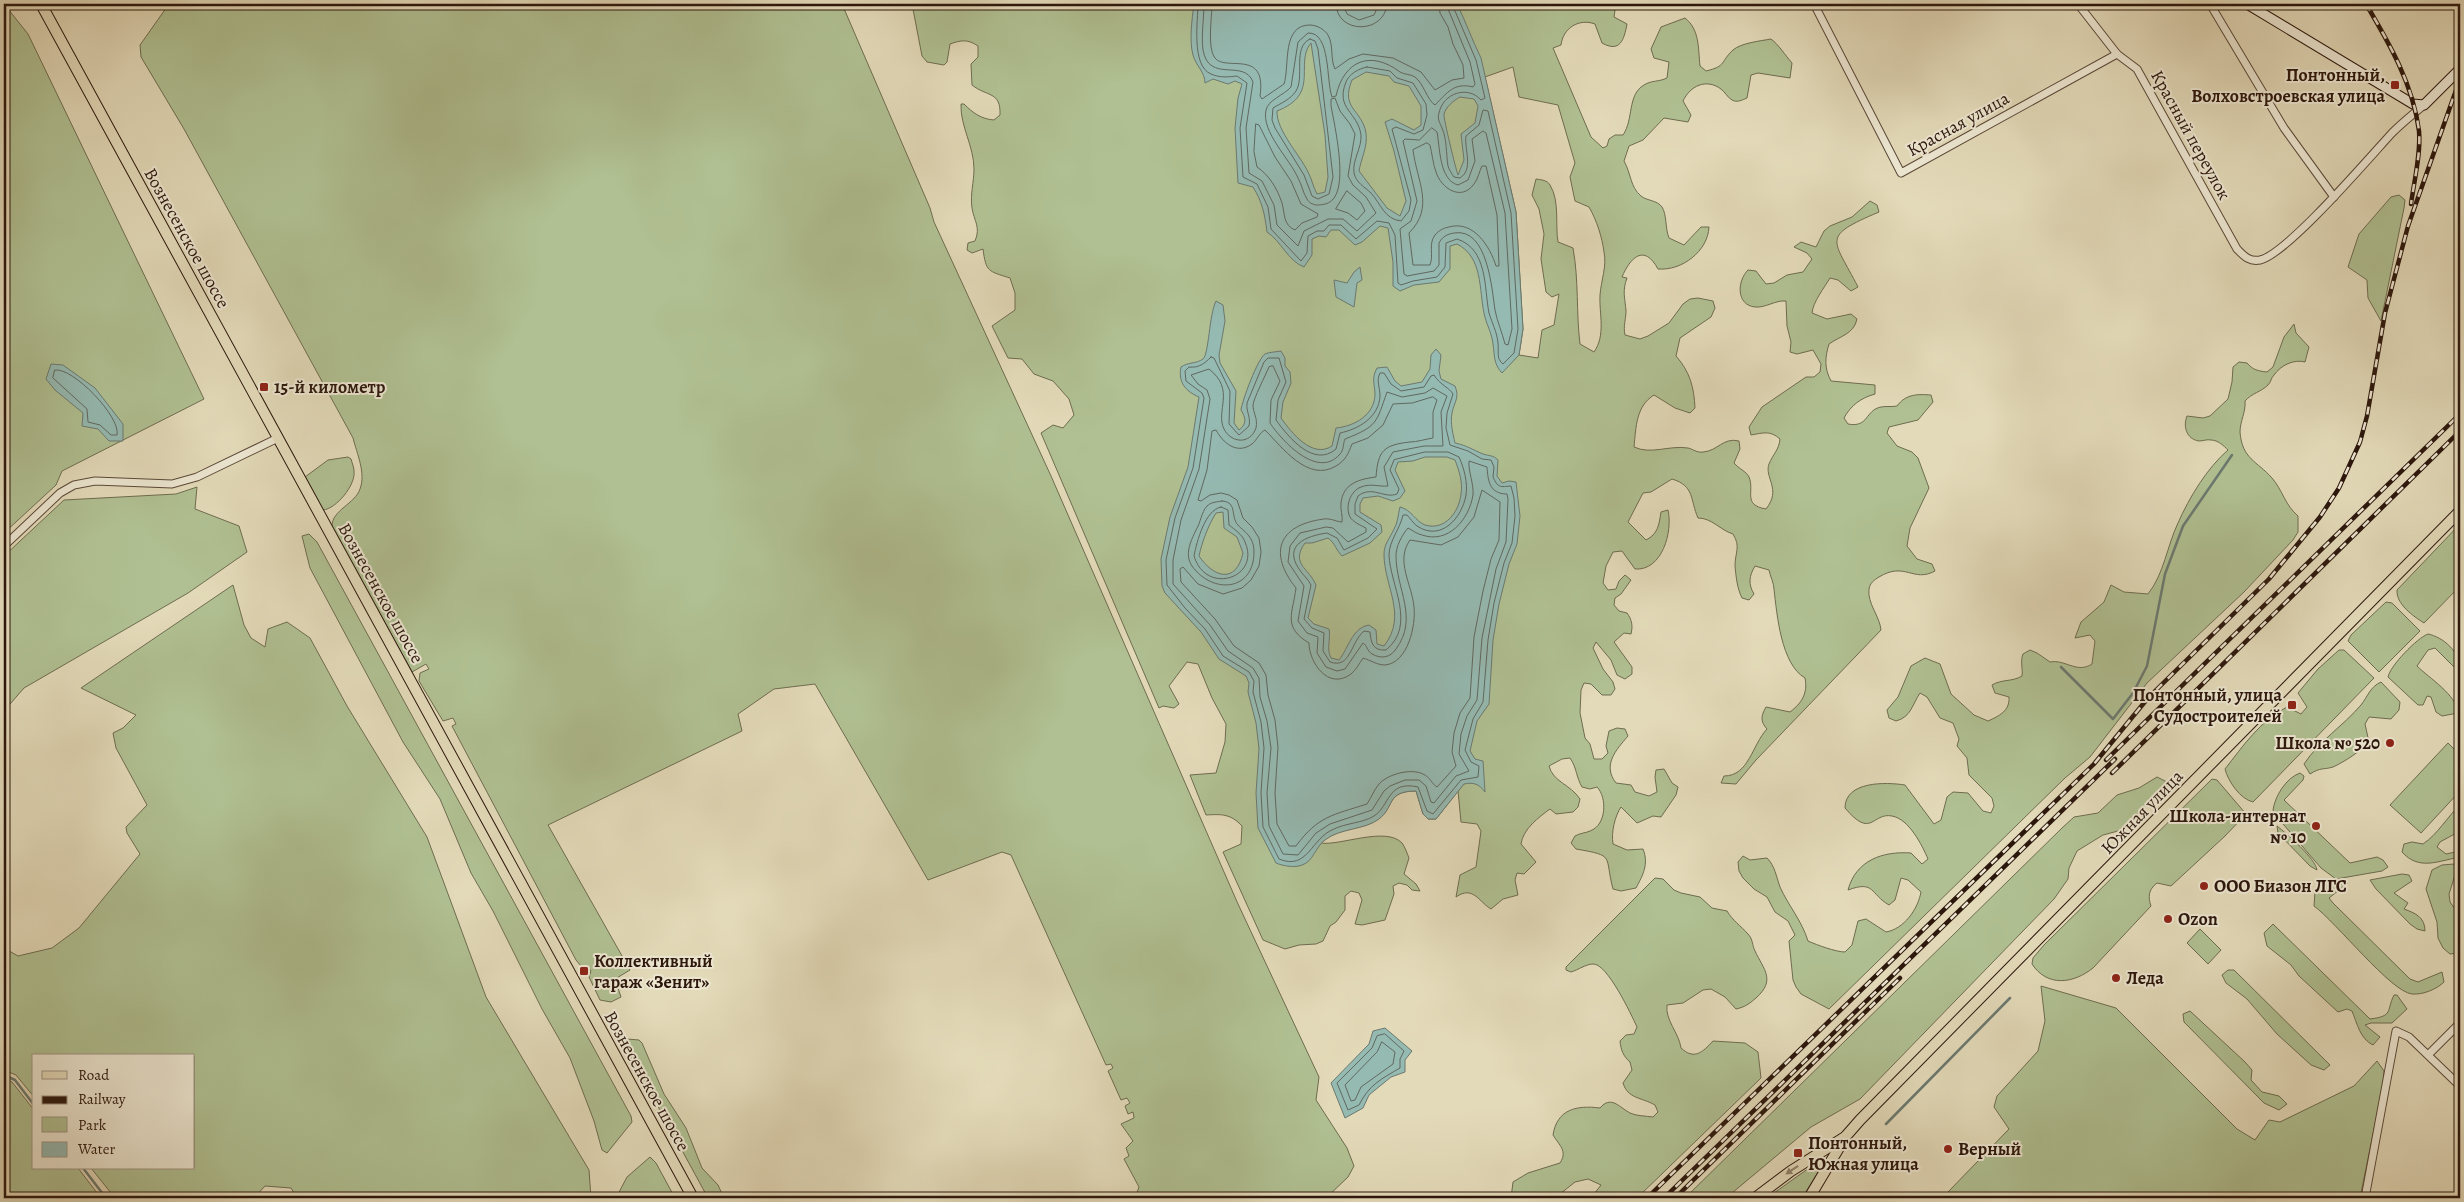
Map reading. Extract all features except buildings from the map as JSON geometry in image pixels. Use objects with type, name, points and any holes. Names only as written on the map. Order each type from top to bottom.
[{"type":"main road","name":"Вознесенское шоссе","points":[[41,4],[693,1198]]},
{"type":"main road","name":"Южная улица","points":[[1846,1136],[2460,511]]},
{"type":"main road","points":[[1755,1198],[1783,1176],[1846,1136]]},
{"type":"main road","points":[[1809,1198],[1846,1136]]},
{"type":"street","name":"Красная улица","points":[[1814,4],[1901,173],[2117,54]]},
{"type":"street","name":"Красный переулок","points":[[2078,4],[2117,54],[2136,69],[2237,249],[2248,259],[2262,259],[2274,253],[2334,197]]},
{"type":"street","points":[[2210,4],[2284,128],[2334,197],[2394,131],[2424,105],[2458,71],[2460,62]]},
{"type":"street","points":[[2247,4],[2391,93],[2412,104],[2424,105]]},
{"type":"street","points":[[4,546],[60,493],[74,485],[95,481],[172,484],[197,477],[278,438]]},
{"type":"street","points":[[2429,1054],[2460,1023]]},
{"type":"street","points":[[2365,1198],[2396,1031],[2409,1037],[2429,1054],[2460,1086]]},
{"type":"green space","points":[[4,4],[28,34],[204,399],[62,471],[56,485],[4,533]]},
{"type":"green space","points":[[169,4],[842,4],[930,208],[934,222],[1051,476],[1238,904],[1319,1077],[1316,1100],[1347,1148],[1354,1166],[1348,1177],[1326,1198],[1135,1198],[1139,1187],[1124,1159],[1129,1156],[1126,1148],[1133,1141],[1121,1124],[1134,1118],[1133,1112],[1128,1114],[1125,1106],[1130,1103],[1127,1098],[1121,1100],[1108,1071],[1113,1068],[1111,1064],[1106,1065],[1011,855],[1002,852],[928,880],[815,684],[774,689],[738,714],[742,731],[548,825],[630,970],[615,979],[621,997],[611,1002],[600,1000],[589,977],[591,971],[588,967],[581,966],[576,960],[452,726],[456,724],[453,718],[443,721],[419,681],[420,673],[429,669],[426,664],[412,672],[332,526],[333,520],[354,499],[362,483],[360,464],[353,438],[184,129],[141,57],[140,45]]},
{"type":"green space","points":[[912,4],[1622,4],[1615,10],[1614,17],[1627,24],[1623,40],[1617,46],[1608,46],[1602,43],[1595,24],[1583,22],[1568,29],[1561,45],[1553,48],[1591,137],[1603,148],[1607,146],[1609,139],[1615,135],[1623,135],[1629,122],[1635,95],[1639,89],[1647,83],[1667,78],[1669,62],[1654,58],[1651,49],[1661,27],[1685,18],[1696,34],[1700,66],[1706,71],[1720,65],[1736,48],[1771,39],[1792,63],[1790,78],[1758,73],[1751,75],[1747,98],[1738,101],[1734,101],[1715,86],[1710,84],[1699,85],[1690,91],[1683,101],[1691,115],[1688,122],[1664,118],[1643,140],[1629,146],[1624,161],[1633,184],[1641,196],[1662,207],[1669,238],[1684,245],[1701,227],[1709,227],[1708,236],[1699,251],[1692,258],[1676,267],[1658,269],[1653,261],[1643,255],[1633,259],[1629,264],[1622,277],[1627,278],[1624,291],[1626,311],[1625,335],[1640,339],[1648,336],[1669,323],[1683,304],[1690,299],[1698,298],[1713,301],[1715,308],[1711,317],[1680,338],[1676,356],[1685,368],[1690,380],[1694,393],[1695,408],[1690,413],[1675,408],[1654,395],[1640,411],[1636,425],[1634,447],[1654,450],[1681,447],[1701,452],[1713,449],[1725,442],[1739,441],[1740,449],[1734,463],[1749,477],[1751,497],[1754,504],[1766,509],[1773,496],[1768,469],[1769,464],[1780,439],[1770,433],[1751,435],[1749,427],[1762,407],[1806,377],[1814,377],[1820,372],[1821,364],[1813,350],[1797,354],[1790,352],[1791,342],[1787,326],[1786,301],[1759,307],[1749,305],[1744,302],[1740,292],[1742,280],[1748,270],[1756,271],[1766,284],[1774,283],[1787,275],[1803,272],[1812,259],[1807,253],[1794,247],[1801,242],[1816,247],[1824,231],[1830,226],[1852,217],[1870,201],[1877,205],[1879,212],[1847,227],[1837,240],[1842,258],[1858,287],[1851,291],[1838,280],[1830,278],[1812,313],[1827,319],[1851,314],[1857,319],[1850,331],[1829,344],[1826,358],[1827,372],[1831,381],[1875,385],[1875,394],[1857,403],[1847,413],[1844,418],[1848,424],[1855,425],[1860,423],[1872,411],[1883,407],[1897,406],[1908,397],[1931,395],[1933,402],[1918,420],[1889,427],[1887,433],[1897,446],[1912,452],[1918,458],[1929,488],[1910,528],[1907,546],[1917,559],[1932,564],[1935,571],[1921,575],[1896,571],[1879,577],[1872,582],[1869,594],[1881,630],[1756,760],[1736,784],[1721,783],[1724,776],[1732,775],[1745,765],[1767,729],[1762,718],[1766,707],[1790,712],[1798,705],[1805,693],[1805,678],[1790,662],[1785,651],[1769,570],[1755,566],[1750,580],[1754,594],[1749,600],[1742,598],[1736,578],[1737,546],[1733,534],[1708,520],[1698,518],[1691,494],[1679,482],[1672,479],[1651,492],[1643,493],[1628,522],[1646,540],[1653,535],[1659,525],[1661,512],[1668,510],[1669,529],[1664,548],[1652,564],[1644,568],[1635,569],[1622,551],[1613,552],[1606,566],[1603,583],[1608,590],[1616,589],[1619,581],[1625,575],[1631,580],[1621,594],[1615,598],[1614,605],[1619,611],[1627,613],[1629,616],[1632,623],[1631,634],[1624,633],[1614,642],[1632,667],[1632,674],[1625,679],[1617,675],[1611,660],[1596,642],[1593,648],[1603,669],[1613,682],[1615,689],[1611,695],[1602,695],[1591,684],[1584,683],[1581,690],[1580,713],[1585,738],[1590,744],[1594,759],[1602,759],[1608,753],[1606,746],[1609,731],[1617,728],[1625,729],[1628,736],[1615,752],[1610,764],[1610,770],[1616,783],[1631,785],[1635,792],[1649,796],[1657,792],[1656,770],[1664,769],[1672,783],[1678,787],[1676,795],[1661,817],[1653,816],[1637,823],[1621,807],[1617,815],[1613,829],[1613,844],[1627,850],[1643,849],[1645,854],[1644,869],[1636,888],[1621,891],[1613,889],[1606,859],[1597,853],[1576,849],[1571,843],[1575,836],[1596,828],[1604,811],[1604,804],[1603,797],[1597,787],[1590,789],[1582,787],[1570,758],[1562,759],[1549,766],[1554,776],[1580,799],[1578,807],[1573,812],[1556,814],[1550,809],[1528,828],[1521,844],[1536,862],[1524,874],[1517,873],[1515,880],[1518,895],[1503,899],[1491,909],[1471,894],[1462,894],[1456,897],[1460,875],[1476,867],[1481,831],[1477,824],[1461,822],[1458,791],[1436,819],[1428,819],[1423,814],[1416,791],[1406,792],[1395,797],[1387,810],[1372,823],[1334,834],[1321,843],[1374,836],[1395,838],[1402,843],[1409,858],[1404,874],[1416,884],[1420,891],[1412,890],[1407,885],[1399,883],[1393,886],[1394,894],[1385,920],[1362,925],[1355,924],[1362,900],[1359,893],[1351,891],[1345,896],[1345,910],[1336,922],[1330,926],[1323,941],[1285,949],[1263,940],[1223,852],[1241,844],[1242,826],[1234,819],[1226,816],[1206,815],[1190,775],[1216,773],[1225,742],[1226,724],[1212,698],[1198,664],[1187,662],[1169,686],[1179,704],[1174,708],[1163,706],[1159,708],[1041,433],[1053,425],[1063,428],[1074,415],[1069,399],[1053,381],[1034,374],[1022,359],[1008,358],[992,326],[1015,310],[1015,293],[1010,278],[989,270],[985,262],[983,249],[972,253],[967,250],[968,243],[975,241],[977,228],[972,203],[974,174],[972,152],[961,112],[961,104],[964,104],[981,117],[994,120],[1000,115],[1000,107],[996,98],[972,85],[971,64],[978,57],[978,46],[964,41],[950,44],[947,62],[944,65],[927,62],[922,56]],"holes":[[[1513,67],[1519,97],[1558,105],[1575,163],[1570,177],[1575,201],[1589,207],[1600,235],[1605,263],[1600,295],[1601,332],[1594,352],[1580,344],[1573,248],[1558,242],[1556,206],[1553,191],[1547,182],[1536,179],[1532,195],[1539,209],[1544,234],[1541,259],[1546,292],[1552,297],[1559,294],[1554,325],[1542,330],[1538,358],[1519,355],[1523,329],[1516,212],[1485,77]]]},
{"type":"green space","points":[[2399,195],[2405,200],[2404,208],[2381,321],[2368,298],[2367,280],[2348,267],[2359,234],[2391,197]]},
{"type":"green space","points":[[2294,324],[2296,333],[2309,347],[2305,362],[2296,361],[2284,366],[2277,371],[2268,385],[2245,401],[2240,432],[2241,441],[2247,454],[2272,478],[2290,507],[2298,516],[2298,532],[2293,540],[2244,592],[2147,683],[2090,757],[2065,778],[1829,1009],[1801,994],[1793,980],[1789,941],[1795,935],[1788,921],[1775,912],[1767,897],[1754,889],[1743,878],[1739,871],[1738,862],[1743,856],[1750,860],[1767,858],[1770,861],[1780,887],[1808,941],[1821,946],[1845,952],[1852,945],[1858,921],[1866,919],[1886,932],[1904,923],[1917,905],[1921,892],[1908,880],[1901,878],[1895,900],[1889,905],[1868,887],[1857,887],[1848,890],[1857,871],[1872,859],[1890,854],[1911,853],[1922,864],[1928,859],[1914,833],[1904,822],[1892,816],[1885,816],[1866,824],[1861,822],[1845,808],[1847,799],[1859,788],[1868,785],[1905,785],[1934,824],[1941,820],[1947,797],[1953,792],[1968,793],[1983,811],[1991,813],[1994,806],[1992,798],[1969,775],[1967,758],[1957,746],[1959,739],[1953,723],[1940,718],[1927,697],[1920,693],[1905,717],[1896,721],[1889,718],[1887,710],[1898,697],[1911,666],[1925,658],[1940,664],[1951,694],[1974,715],[1988,721],[2003,712],[2009,702],[2009,697],[1995,693],[1992,685],[2022,676],[2023,654],[2030,650],[2050,662],[2061,662],[2076,667],[2087,667],[2092,664],[2095,641],[2090,635],[2075,638],[2081,622],[2104,602],[2111,585],[2124,592],[2148,594],[2162,569],[2182,513],[2206,474],[2228,450],[2216,441],[2199,441],[2191,438],[2188,435],[2185,424],[2187,416],[2203,418],[2210,416],[2228,399],[2233,367],[2239,362],[2247,363],[2254,369],[2264,372],[2273,367],[2284,337]]},
{"type":"green space","points":[[348,457],[351,459],[354,470],[352,483],[339,501],[328,509],[323,510],[305,477],[328,460]]},
{"type":"green space","points":[[197,487],[195,509],[239,526],[247,552],[188,593],[24,688],[4,711],[4,556],[64,500],[176,494]]},
{"type":"green space","points":[[2460,524],[2460,586],[2424,623],[2402,605],[2397,595],[2397,590]]},
{"type":"green space","points":[[309,534],[317,542],[631,1116],[632,1122],[607,1153],[602,1150],[594,1121],[570,1058],[542,1009],[493,911],[471,873],[440,799],[403,742],[310,568],[302,536]]},
{"type":"green space","points":[[233,585],[244,625],[251,638],[265,647],[268,629],[287,622],[310,638],[347,706],[427,837],[486,997],[589,1170],[591,1198],[297,1198],[291,1188],[265,1186],[254,1198],[115,1198],[93,1170],[195,1170],[195,1054],[32,1054],[32,1095],[16,1075],[4,1070],[4,948],[18,956],[52,948],[79,928],[140,854],[127,833],[126,827],[147,805],[116,748],[113,733],[123,728],[136,715],[81,688]]},
{"type":"green space","points":[[2386,602],[2392,603],[2420,631],[2379,672],[2348,641],[2351,635]]},
{"type":"green space","points":[[2428,634],[2439,638],[2450,646],[2457,656],[2460,668],[2455,668],[2435,648],[2428,650],[2417,666],[2448,693],[2458,713],[2442,716],[2436,712],[2431,697],[2427,696],[2423,705],[2418,705],[2388,677],[2405,653],[2417,641]]},
{"type":"green space","points":[[2339,650],[2344,650],[2374,678],[2253,802],[2248,800],[2235,789],[2225,769],[2268,719],[2287,707],[2301,714],[2307,707],[2298,693],[2318,669]]},
{"type":"green space","points":[[2381,682],[2400,702],[2399,710],[2391,719],[2369,717],[2365,724],[2369,742],[2357,753],[2338,765],[2317,770],[2310,774],[2304,764],[2310,756],[2354,713],[2374,686]]},
{"type":"green space","points":[[2448,743],[2460,755],[2460,791],[2421,833],[2390,805]]},
{"type":"green space","points":[[2300,773],[2304,776],[2303,780],[2284,800],[2350,863],[2377,857],[2383,860],[2388,867],[2382,871],[2336,879],[2321,868],[2273,810],[2282,788],[2290,779]]},
{"type":"green space","points":[[2157,777],[2167,782],[2168,786],[2118,831],[2103,835],[2077,851],[2069,868],[2068,879],[2054,899],[1860,1099],[1811,1127],[1726,1198],[1685,1198],[2074,817],[2098,813],[2117,795],[2139,788]]},
{"type":"green space","points":[[2212,779],[2217,780],[2246,814],[2171,886],[2157,883],[2152,888],[2149,900],[2151,906],[2093,968],[2077,977],[2061,981],[2045,977],[2038,971],[2032,964],[2033,958],[2044,945]]},
{"type":"green space","points":[[2460,805],[2460,831],[2440,842],[2437,847],[2446,854],[2460,851],[2460,857],[2422,863],[2408,858],[2402,852],[2404,844],[2412,842],[2423,844],[2428,840]]},
{"type":"green space","points":[[2277,826],[2312,859],[2317,870],[2310,866],[2278,833]]},
{"type":"green space","points":[[2454,864],[2456,872],[2449,894],[2450,902],[2460,916],[2460,953],[2450,954],[2443,948],[2438,938],[2437,922],[2426,889],[2432,870],[2442,865]]},
{"type":"green space","points":[[2402,874],[2409,875],[2412,881],[2394,893],[2408,903],[2404,909],[2421,919],[2425,926],[2425,931],[2417,929],[2410,924],[2376,889],[2370,880]]},
{"type":"green space","points":[[1655,878],[1663,879],[1674,890],[1681,893],[1700,897],[1712,908],[1727,911],[1750,936],[1755,951],[1765,969],[1767,980],[1766,986],[1756,998],[1749,1004],[1736,1009],[1725,997],[1711,989],[1703,990],[1683,1003],[1667,1005],[1667,1011],[1681,1048],[1686,1052],[1698,1054],[1713,1041],[1745,1043],[1758,1052],[1761,1078],[1637,1198],[1591,1198],[1601,1185],[1588,1179],[1575,1182],[1555,1198],[1511,1198],[1513,1182],[1528,1173],[1560,1163],[1563,1152],[1553,1135],[1559,1119],[1569,1111],[1584,1107],[1600,1108],[1604,1104],[1611,1102],[1635,1115],[1653,1117],[1658,1112],[1655,1105],[1628,1092],[1623,1083],[1632,1070],[1630,1062],[1623,1053],[1620,1041],[1626,1035],[1634,1034],[1637,1027],[1611,980],[1599,966],[1593,964],[1571,972],[1566,970],[1566,967]]},
{"type":"green space","points":[[2348,883],[2329,898],[2333,903],[2410,979],[2418,982],[2442,972],[2444,982],[2441,985],[2421,994],[2412,994],[2403,990],[2391,982],[2314,906],[2315,892],[2321,886]]},
{"type":"green space","points":[[2273,924],[2370,1019],[2378,1018],[2388,1012],[2394,995],[2397,995],[2407,1009],[2392,1023],[2371,1023],[2365,1025],[2380,1037],[2373,1045],[2365,1039],[2352,1011],[2347,1009],[2338,1012],[2299,976],[2291,965],[2267,946],[2264,933]]},
{"type":"green space","points":[[2200,929],[2221,950],[2208,964],[2187,943]]},
{"type":"green space","points":[[2228,970],[2234,970],[2330,1065],[2324,1070],[2311,1065],[2277,1034],[2247,999],[2226,983],[2222,975]]},
{"type":"green space","points":[[2041,986],[2116,1008],[2237,1129],[2255,1140],[2269,1120],[2280,1122],[2354,1086],[2377,1061],[2384,1071],[2383,1085],[2360,1198],[1953,1198],[1948,1192],[2009,1129],[1994,1107],[1997,1096],[2038,1051],[2045,1021]]},
{"type":"green space","points":[[2190,1011],[2245,1062],[2252,1070],[2251,1080],[2262,1092],[2279,1096],[2287,1104],[2279,1110],[2264,1103],[2184,1022],[2183,1014]]},
{"type":"green space","points":[[624,1040],[639,1040],[642,1043],[664,1094],[686,1128],[702,1168],[718,1185],[724,1198],[708,1198],[624,1044]]},
{"type":"green space","points":[[4,1078],[12,1082],[32,1107],[32,1170],[80,1170],[101,1198],[4,1198]]},
{"type":"green space","points":[[650,1157],[656,1163],[675,1198],[616,1198],[627,1177]]},
{"type":"green space","points":[[1816,1163],[1820,1169],[1802,1198],[1767,1198]]},
{"type":"water","points":[[1194,4],[1353,4],[1359,9],[1370,4],[1457,4],[1481,58],[1516,212],[1523,329],[1519,355],[1502,373],[1495,359],[1492,340],[1484,313],[1476,265],[1465,250],[1457,244],[1450,246],[1450,269],[1439,282],[1414,285],[1400,291],[1393,286],[1393,262],[1388,228],[1380,226],[1362,242],[1355,245],[1339,230],[1331,230],[1326,237],[1319,236],[1312,239],[1312,255],[1304,267],[1293,260],[1267,232],[1263,208],[1253,187],[1238,183],[1235,128],[1238,98],[1242,84],[1235,81],[1228,84],[1213,79],[1205,83],[1204,76],[1194,59],[1191,43]],"holes":[[[1311,43],[1325,135],[1328,177],[1325,192],[1317,194],[1308,172],[1280,126],[1277,111],[1290,104],[1303,88],[1306,51]],[[1366,72],[1389,76],[1394,82],[1409,86],[1421,106],[1421,125],[1414,130],[1392,119],[1385,122],[1406,201],[1400,216],[1387,208],[1359,171],[1365,148],[1366,133],[1364,125],[1350,103],[1349,90],[1352,80]],[[1460,97],[1474,99],[1478,106],[1475,123],[1461,134],[1464,160],[1458,175],[1444,114],[1452,102]]]},
{"type":"water","points":[[1360,267],[1362,280],[1357,283],[1354,307],[1336,297],[1334,280],[1347,283],[1354,272]]},
{"type":"water","points":[[1216,301],[1223,305],[1225,321],[1219,355],[1220,363],[1236,391],[1234,423],[1239,430],[1245,421],[1241,410],[1244,398],[1255,371],[1265,354],[1281,351],[1285,358],[1285,366],[1290,372],[1291,383],[1283,402],[1281,418],[1297,437],[1310,447],[1325,449],[1332,446],[1336,428],[1356,422],[1367,414],[1371,408],[1374,402],[1374,378],[1377,368],[1387,367],[1395,381],[1401,386],[1422,382],[1430,369],[1431,355],[1436,349],[1441,355],[1439,371],[1441,379],[1455,386],[1456,390],[1457,397],[1451,421],[1455,443],[1494,457],[1498,460],[1497,476],[1502,483],[1516,482],[1520,516],[1517,544],[1509,564],[1499,604],[1493,640],[1489,704],[1477,721],[1470,751],[1475,759],[1483,761],[1485,792],[1476,784],[1464,784],[1436,819],[1428,819],[1423,814],[1416,791],[1400,794],[1392,800],[1387,810],[1379,819],[1373,823],[1331,836],[1322,843],[1309,861],[1299,866],[1276,863],[1258,828],[1256,793],[1259,749],[1256,723],[1248,692],[1249,683],[1246,676],[1219,659],[1201,632],[1165,593],[1162,586],[1161,559],[1170,517],[1188,467],[1199,397],[1186,389],[1180,372],[1181,367],[1200,361],[1205,356]],"holes":[[[1425,457],[1447,457],[1455,460],[1461,485],[1460,501],[1450,519],[1445,523],[1432,526],[1425,525],[1404,508],[1400,507],[1396,524],[1384,550],[1385,566],[1395,612],[1391,634],[1384,646],[1377,644],[1376,630],[1369,625],[1363,627],[1355,634],[1339,660],[1331,658],[1329,651],[1329,629],[1314,624],[1308,618],[1316,585],[1302,566],[1299,556],[1301,550],[1305,543],[1328,538],[1342,556],[1370,543],[1382,532],[1381,525],[1360,512],[1360,504],[1363,498],[1378,496],[1393,501],[1400,498],[1405,491],[1395,470],[1398,462],[1413,461]],[[1223,512],[1224,528],[1237,537],[1243,553],[1240,563],[1235,570],[1224,574],[1211,569],[1199,556],[1213,518],[1216,513]]]},
{"type":"water","points":[[51,364],[63,365],[95,388],[123,424],[123,441],[109,441],[98,429],[82,426],[83,413],[55,390],[46,379]]},
{"type":"water","points":[[1385,1028],[1412,1051],[1405,1060],[1405,1072],[1391,1077],[1369,1095],[1363,1108],[1345,1118],[1331,1083],[1369,1044],[1373,1031]]},
{"type":"waterway","points":[[2061,667],[2113,719],[2133,693],[2147,666],[2165,574],[2183,526],[2232,455]]},
{"type":"waterway","points":[[1886,1124],[2010,998]]},
{"type":"waterway","points":[[4,1075],[15,1080],[32,1102]]},
{"type":"waterway","points":[[85,1170],[106,1198]]},
{"type":"railway","points":[[2366,4],[2399,64],[2416,114],[2419,131],[2419,149],[2411,204]]},
{"type":"railway","points":[[1647,1198],[2094,764],[2148,698],[2269,579],[2320,517],[2339,488],[2360,442],[2367,416],[2385,313],[2408,226],[2460,79]]},
{"type":"railway","points":[[2106,760],[2460,414]]},
{"type":"railway","points":[[2112,773],[2460,431]]},
{"type":"railway","points":[[1664,1198],[2115,759]]},
{"type":"railway","points":[[1675,1198],[1900,978]]},
{"type":"place","name":"Понтонный, Волховстроевская улица","points":[[2395,85]]},
{"type":"place","name":"15-й километр","points":[[264,387]]},
{"type":"place","name":"Понтонный, улица Судостроителей","points":[[2292,705]]},
{"type":"place","name":"Школа № 520","points":[[2390,743]]},
{"type":"place","name":"Школа-интернат № 10","points":[[2316,826]]},
{"type":"place","name":"ООО Биазон ЛГС","points":[[2204,886]]},
{"type":"place","name":"Ozon","points":[[2168,919]]},
{"type":"place","name":"Коллективный гараж «Зенит»","points":[[584,971]]},
{"type":"place","name":"Леда","points":[[2116,978]]},
{"type":"place","name":"Верный","points":[[1948,1149]]},
{"type":"place","name":"Понтонный, Южная улица","points":[[1798,1153]]}]
